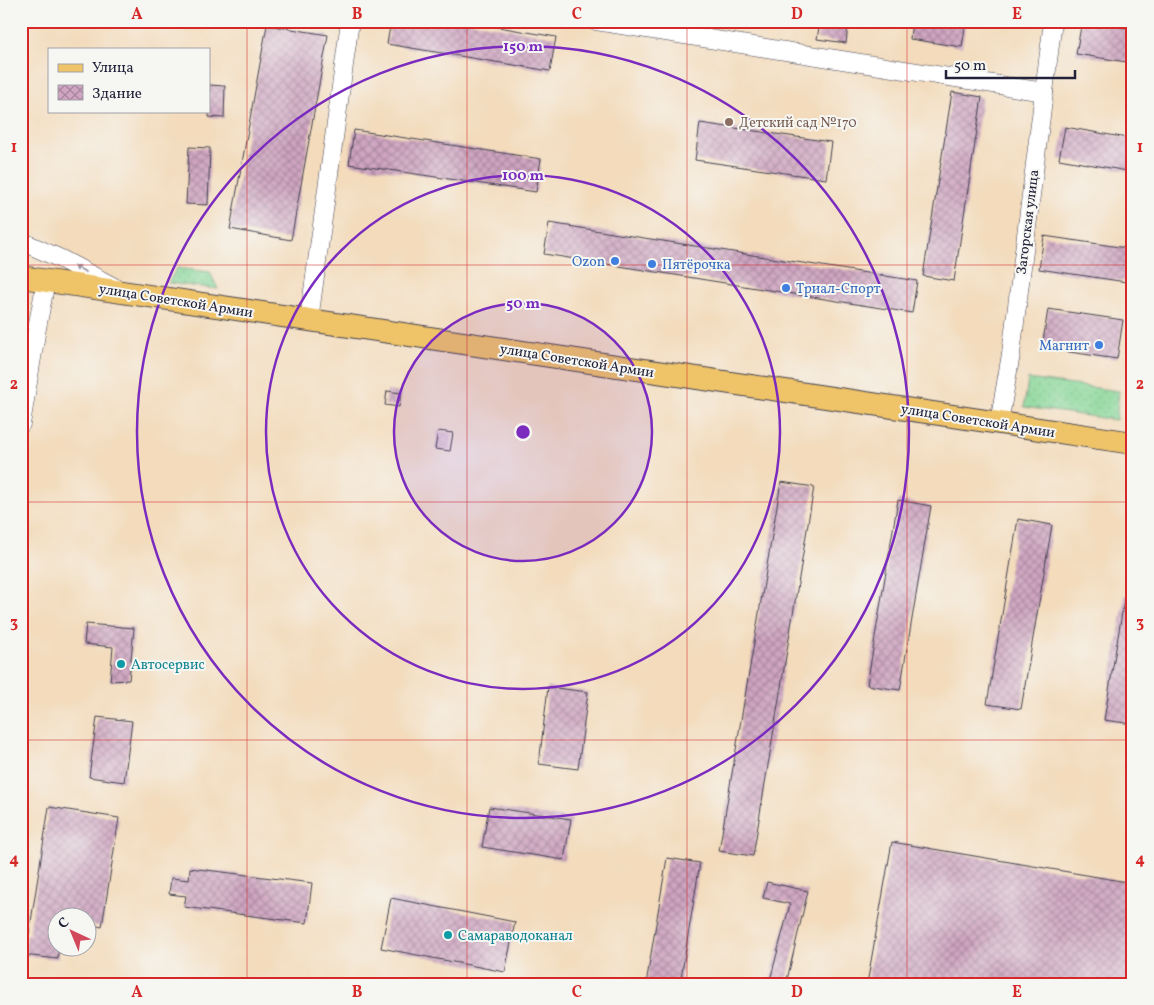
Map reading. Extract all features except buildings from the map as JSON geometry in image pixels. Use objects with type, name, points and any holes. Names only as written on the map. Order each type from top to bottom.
[{"type":"main road","name":"улица Советской Армии","points":[[21,277],[1133,443]]},
{"type":"street","points":[[309,320],[350,21]]},
{"type":"street","points":[[596,21],[1044,92]]},
{"type":"street","name":"Загорская улица","points":[[999,423],[1011,354],[1053,21]]},
{"type":"street","points":[[21,241],[61,258],[123,292]]},
{"type":"street","points":[[21,424],[46,281]]},
{"type":"green space","points":[[177,268],[210,272],[218,289],[168,283]]},
{"type":"green space","points":[[1028,379],[1119,391],[1116,420],[1024,407]]},
{"type":"place","name":"Детский сад №170","points":[[729,122]]},
{"type":"place","name":"Ozon","points":[[615,261]]},
{"type":"place","name":"Пятёрочка","points":[[652,264]]},
{"type":"place","name":"Триал-Спорт","points":[[786,288]]},
{"type":"place","name":"Магнит","points":[[1099,345]]},
{"type":"place","name":"Автосервис","points":[[121,664]]},
{"type":"place","name":"Самараводоканал","points":[[448,935]]}]
